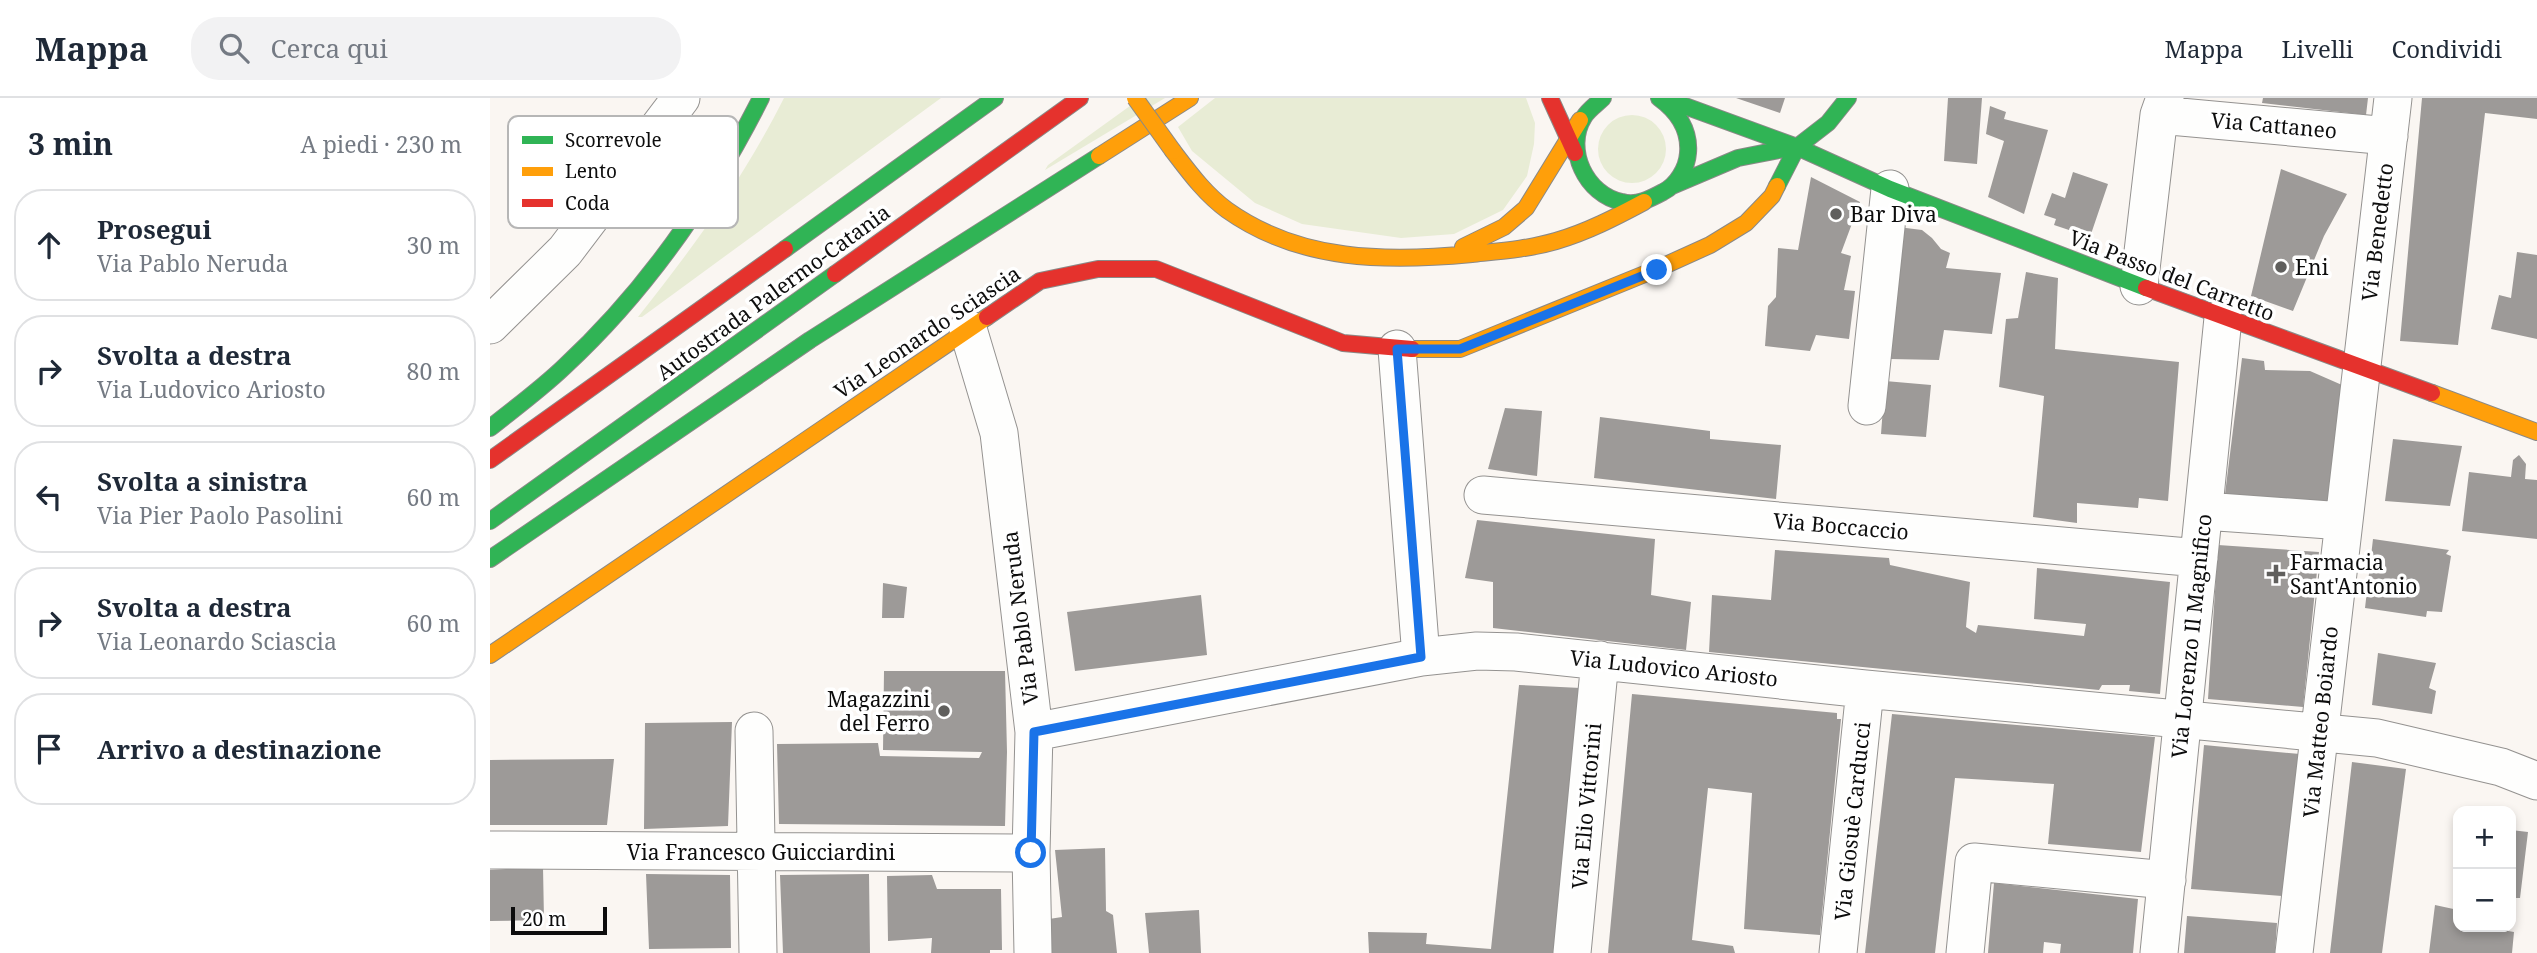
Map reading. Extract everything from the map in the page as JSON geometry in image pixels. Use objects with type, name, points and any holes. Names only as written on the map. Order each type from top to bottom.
[{"type":"main road","points":[[738,145],[761,98]]},
{"type":"main road","name":"Autostrada Palermo-Catania","points":[[490,460],[995,98]]},
{"type":"main road","name":"Autostrada Palermo-Catania","points":[[490,521],[1080,98]]},
{"type":"main road","points":[[1135,98],[1200,186],[1226,210],[1292,245],[1340,256],[1382,260],[1428,259],[1542,245],[1596,227],[1660,196],[1683,171],[1688,154],[1687,136],[1681,119],[1661,98]]},
{"type":"main road","points":[[490,559],[810,340],[1190,98]]},
{"type":"main road","points":[[1550,98],[1576,153],[1581,172],[1592,188],[1609,198],[1628,203],[1644,202]]},
{"type":"main road","points":[[1428,259],[1497,232],[1518,216],[1531,199],[1568,135],[1603,98]]},
{"type":"main road","name":"Via Passo del Carretto","points":[[1661,98],[1797,147],[1890,189],[2139,286],[2537,432]]},
{"type":"main road","points":[[1672,186],[1738,158],[1797,147],[1828,123],[1848,98]]},
{"type":"main road","points":[[1576,153],[1577,133],[1585,115]]},
{"type":"main road","name":"Via Leonardo Sciascia","points":[[490,655],[1040,281],[1098,269],[1156,269],[1343,343],[1397,349],[1460,349],[1710,246],[1746,223],[1772,196],[1797,147]]},
{"type":"main road","points":[[490,428],[561,370],[622,305],[684,228]]},
{"type":"street","points":[[667,116],[681,98]]},
{"type":"street","name":"Via Benedetto","points":[[2361,366],[2393,98]]},
{"type":"street","points":[[2139,286],[2162,106]]},
{"type":"street","name":"Via Cattaneo","points":[[2162,106],[2389,136]]},
{"type":"street","points":[[1867,406],[1890,189]]},
{"type":"street","points":[[490,325],[565,251],[582,228]]},
{"type":"street","name":"Via Lorenzo Il Magnifico","points":[[2159,953],[2223,318]]},
{"type":"street","name":"Via Pablo Neruda","points":[[968,329],[999,433],[1034,732],[1031,853],[1033,953]]},
{"type":"street","points":[[1397,349],[1421,657]]},
{"type":"street","name":"Via Matteo Boiardo","points":[[2294,953],[2361,366]]},
{"type":"street","name":"Via Boccaccio","points":[[1483,495],[2199,558]]},
{"type":"street","points":[[2204,511],[2343,521]]},
{"type":"street","name":"Via Ludovico Ariosto","points":[[1034,732],[1421,657],[1477,651],[1516,652],[1866,690],[2377,738],[2501,767],[2537,781]]},
{"type":"street","name":"Via Elio Vittorini","points":[[1572,953],[1600,660]]},
{"type":"street","name":"Via Giosuè Carducci","points":[[1838,953],[1866,690]]},
{"type":"street","points":[[754,731],[758,953]]},
{"type":"street","name":"Via Francesco Guicciardini","points":[[490,850],[1031,853]]},
{"type":"street","points":[[1965,953],[1974,862],[2166,880]]},
{"type":"green space","points":[[784,98],[941,98],[642,317],[638,317],[705,228],[738,228],[738,178]]},
{"type":"green space","points":[[1141,98],[1165,98],[1045,170],[1048,165]]},
{"type":"green space","points":[[1215,98],[1526,98],[1535,123],[1534,144],[1527,176],[1503,210],[1454,234],[1401,238],[1302,224],[1255,203],[1192,151],[1178,127]]},
{"type":"green space","points":[[1625,115],[1639,115],[1651,120],[1661,130],[1666,149],[1661,168],[1651,178],[1639,183],[1625,183],[1613,178],[1603,168],[1598,156],[1598,142],[1603,130],[1613,120]]},
{"type":"building","points":[[1736,98],[1785,98],[1780,113]]},
{"type":"building","points":[[1948,98],[1982,98],[1977,164],[1944,161]]},
{"type":"building","points":[[2263,98],[2368,98],[2366,115],[2262,103]]},
{"type":"building","points":[[2422,98],[2537,98],[2537,119],[2485,113],[2458,345],[2400,341]]},
{"type":"building","points":[[1990,106],[2006,112],[2004,119],[2048,130],[2024,214],[1988,197],[2004,141],[1986,134]]},
{"type":"building","points":[[2281,169],[2347,194],[2324,236],[2293,311],[2251,296]]},
{"type":"building","points":[[2073,172],[2108,184],[2090,237],[2054,225],[2056,219],[2044,215],[2052,193],[2065,198]]},
{"type":"building","points":[[1811,177],[1860,202],[1841,253],[1851,256],[1844,290],[1855,291],[1849,339],[1816,335],[1810,351],[1765,346],[1768,306],[1776,297],[1778,248],[1798,250]]},
{"type":"building","points":[[1898,227],[1922,230],[1941,249],[1950,253],[1946,268],[2001,273],[1992,334],[1944,330],[1939,360],[1891,359]]},
{"type":"building","points":[[2517,252],[2537,255],[2537,339],[2491,329],[2499,295],[2511,298]]},
{"type":"building","points":[[2026,272],[2058,278],[2055,349],[2179,362],[2168,501],[2139,498],[2138,508],[2077,503],[2077,523],[2033,517],[2044,396],[1999,387],[2006,319],[2018,318]]},
{"type":"building","points":[[2242,358],[2264,361],[2265,370],[2310,371],[2342,385],[2327,509],[2225,494]]},
{"type":"building","points":[[1885,381],[1931,385],[1926,437],[1881,434]]},
{"type":"building","points":[[1505,408],[1542,411],[1537,476],[1488,469]]},
{"type":"building","points":[[1600,417],[1710,431],[1710,439],[1781,445],[1776,499],[1594,478]]},
{"type":"building","points":[[2393,439],[2462,446],[2450,506],[2385,501]]},
{"type":"building","points":[[2519,455],[2526,464],[2525,479],[2537,480],[2537,539],[2462,531],[2469,472],[2511,477],[2513,460]]},
{"type":"building","points":[[1477,520],[1655,539],[1651,595],[1691,602],[1686,650],[1493,628],[1493,582],[1465,578]]},
{"type":"building","points":[[2373,539],[2449,550],[2446,554],[2451,556],[2442,612],[2427,611],[2426,617],[2365,608]]},
{"type":"building","points":[[2218,545],[2319,552],[2303,707],[2208,699]]},
{"type":"building","points":[[1775,550],[1889,558],[1890,565],[1970,582],[1966,627],[1976,633],[1978,625],[2084,636],[2086,624],[2034,619],[2037,568],[2170,582],[2160,694],[2129,691],[2130,685],[2102,685],[2099,690],[1709,652],[1712,595],[1771,600]]},
{"type":"building","points":[[883,583],[907,587],[904,618],[882,618]]},
{"type":"building","points":[[1201,595],[1207,655],[1075,671],[1067,612]]},
{"type":"building","points":[[2378,653],[2436,663],[2429,688],[2436,691],[2432,714],[2372,705]]},
{"type":"building","points":[[884,671],[1005,671],[1005,826],[779,824],[777,744],[878,743],[880,756],[979,758],[982,752],[883,750]]},
{"type":"building","points":[[1519,685],[1581,688],[1554,953],[1369,953],[1368,932],[1427,933],[1426,944],[1491,949]]},
{"type":"building","points":[[1632,694],[1837,713],[1837,719],[1841,719],[1820,935],[1744,929],[1752,793],[1708,788],[1692,940],[1733,946],[1735,953],[1608,953]]},
{"type":"building","points":[[1892,714],[2155,737],[2141,852],[2048,844],[2054,784],[1955,778],[1935,953],[1865,953]]},
{"type":"building","points":[[732,722],[728,826],[644,829],[645,723]]},
{"type":"building","points":[[2204,745],[2300,754],[2282,896],[2191,889]]},
{"type":"building","points":[[614,759],[607,825],[490,825],[490,760]]},
{"type":"building","points":[[2352,762],[2406,769],[2382,953],[2330,953]]},
{"type":"building","points":[[2516,831],[2528,832],[2520,898],[2516,898]]},
{"type":"building","points":[[1105,848],[1106,911],[1113,915],[1117,953],[1050,953],[1049,919],[1062,917],[1055,850]]},
{"type":"building","points":[[543,867],[544,920],[490,921],[490,870]]},
{"type":"building","points":[[646,874],[730,875],[731,948],[649,949]]},
{"type":"building","points":[[869,874],[870,953],[783,953],[780,875]]},
{"type":"building","points":[[932,875],[937,889],[1001,889],[1002,950],[990,950],[990,953],[931,953],[932,938],[888,941],[887,876]]},
{"type":"building","points":[[1994,883],[2138,899],[2133,953],[2060,953],[2061,944],[2044,942],[2043,953],[1988,953]]},
{"type":"building","points":[[2435,905],[2453,909],[2453,932],[2514,932],[2512,953],[2429,953]]},
{"type":"building","points":[[1199,910],[1201,953],[1149,953],[1145,913]]},
{"type":"building","points":[[2187,916],[2277,923],[2275,953],[2184,953]]},
{"type":"traffic: fast","points":[[738,142],[761,98]]},
{"type":"traffic: fast","points":[[785,249],[995,98]]},
{"type":"traffic: fast","points":[[1603,98],[1586,114],[1578,130],[1578,156],[1582,169],[1598,190],[1609,198],[1633,203],[1668,189],[1680,176],[1686,164],[1688,145],[1684,129],[1677,115],[1659,98]]},
{"type":"traffic: fast","points":[[1663,98],[1797,147],[1890,189],[2146,288]]},
{"type":"traffic: fast","points":[[1777,186],[1797,147],[1828,123],[1848,98]]},
{"type":"traffic: fast","points":[[1672,186],[1738,158],[1794,147]]},
{"type":"traffic: fast","points":[[490,559],[810,340],[1099,156]]},
{"type":"traffic: fast","points":[[490,428],[537,391],[594,338],[649,275],[684,228]]},
{"type":"traffic: fast","points":[[490,521],[835,274]]},
{"type":"traffic: slow","points":[[1135,98],[1173,151]]},
{"type":"traffic: slow","points":[[1099,156],[1190,98]]},
{"type":"traffic: slow","points":[[1463,247],[1504,227],[1526,208],[1580,120]]},
{"type":"traffic: slow","points":[[1173,151],[1212,197],[1255,227],[1284,240],[1345,254],[1440,257],[1525,248],[1579,233],[1644,202]]},
{"type":"traffic: slow","points":[[1412,349],[1460,349],[1657,269],[1710,245],[1746,223],[1772,196],[1777,186]]},
{"type":"traffic: slow","points":[[490,655],[987,317]]},
{"type":"traffic: slow","points":[[2432,393],[2537,432]]},
{"type":"traffic: jam","points":[[835,274],[1080,98]]},
{"type":"traffic: jam","points":[[1550,98],[1575,153]]},
{"type":"traffic: jam","points":[[490,460],[785,249]]},
{"type":"traffic: jam","points":[[987,317],[1040,281],[1098,269],[1156,269],[1343,343],[1412,349]]},
{"type":"traffic: jam","points":[[2146,288],[2432,393]]},
{"type":"place","name":"Bar Diva","points":[[1836,214]]},
{"type":"place","name":"Eni","points":[[2281,267]]},
{"type":"place","name":"Farmacia Sant'Antonio","points":[[2276,574]]},
{"type":"place","name":"Magazzini del Ferro","points":[[944,711]]},
{"type":"route","points":[[1031,853],[1034,732],[1421,657],[1397,349],[1460,349],[1657,270]]}]
